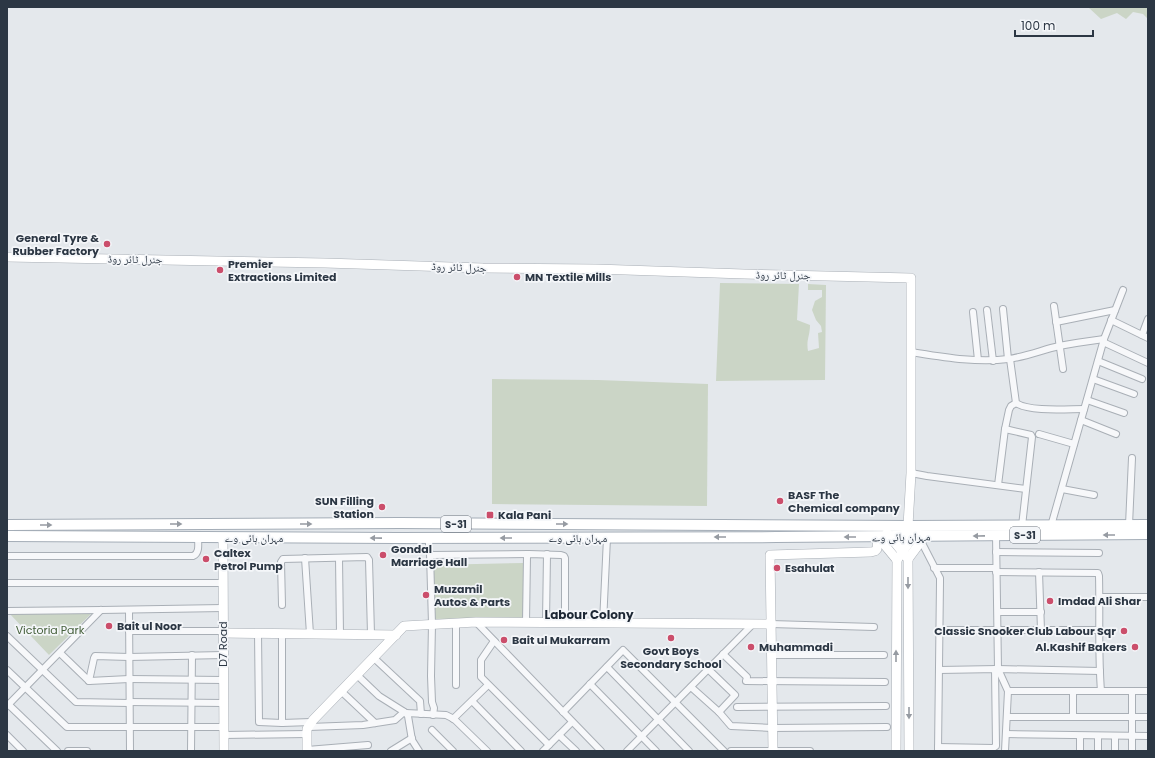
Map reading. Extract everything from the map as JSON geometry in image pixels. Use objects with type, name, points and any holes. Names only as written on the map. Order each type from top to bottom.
[{"type":"main road","points":[[356,524],[356,538]]},
{"type":"main road","name":"مہران ہائی وے","points":[[7,525],[1148,525]]},
{"type":"main road","name":"مہران ہائی وے","points":[[7,536],[223,538],[920,538],[1148,534]]},
{"type":"street","name":"جنرل ٹائر روڈ","points":[[7,257],[325,263],[483,268],[596,269],[911,278],[911,352]]},
{"type":"street","points":[[1051,526],[1103,340],[1122,290]]},
{"type":"street","points":[[1054,306],[1063,369]]},
{"type":"street","points":[[1003,309],[1016,403]]},
{"type":"street","points":[[987,310],[993,360]]},
{"type":"street","points":[[1056,322],[1115,310]]},
{"type":"street","points":[[973,312],[978,360]]},
{"type":"street","points":[[1111,320],[1145,337],[1148,319]]},
{"type":"street","points":[[908,526],[911,473],[911,352],[956,359],[1009,359],[1059,346],[1103,340],[1148,363]]},
{"type":"street","points":[[1098,361],[1142,379]]},
{"type":"street","points":[[1093,379],[1134,394]]},
{"type":"street","points":[[1087,400],[1124,413]]},
{"type":"street","points":[[1016,403],[1021,406],[1038,408],[1084,409]]},
{"type":"street","points":[[998,486],[1005,428],[1009,410],[1011,406],[1016,403]]},
{"type":"street","points":[[1081,420],[1116,434]]},
{"type":"street","points":[[1005,428],[1031,435],[1032,437],[1022,526]]},
{"type":"street","points":[[1039,434],[1074,444]]},
{"type":"street","points":[[1129,525],[1132,458]]},
{"type":"street","points":[[911,473],[1026,489]]},
{"type":"street","points":[[1062,489],[1094,494]]},
{"type":"street","points":[[881,525],[902,557],[909,751]]},
{"type":"street","points":[[921,526],[920,538],[940,578],[938,749],[993,748],[996,746],[998,612],[996,536]]},
{"type":"street","points":[[7,556],[193,556],[198,552],[198,537]]},
{"type":"street","points":[[878,537],[902,557]]},
{"type":"street","points":[[772,751],[770,555],[872,552],[877,549],[878,537]]},
{"type":"street","name":"D7 Road","points":[[223,538],[224,751]]},
{"type":"street","points":[[429,538],[433,715]]},
{"type":"street","points":[[603,623],[607,538]]},
{"type":"street","points":[[896,751],[902,557],[920,538]]},
{"type":"street","points":[[996,552],[1099,553]]},
{"type":"street","points":[[430,554],[547,554],[564,556],[565,623]]},
{"type":"street","points":[[526,622],[528,554]]},
{"type":"street","points":[[546,622],[547,554]]},
{"type":"street","points":[[282,605],[283,559],[367,557],[369,560],[371,634]]},
{"type":"street","points":[[305,558],[310,634]]},
{"type":"street","points":[[339,558],[340,634]]},
{"type":"street","points":[[934,568],[1098,573],[1100,597],[1101,691]]},
{"type":"street","points":[[1039,572],[1041,630]]},
{"type":"street","points":[[7,583],[223,583]]},
{"type":"street","points":[[1100,597],[1148,598]]},
{"type":"street","points":[[7,611],[223,608]]},
{"type":"street","points":[[57,751],[8,705],[43,671],[101,610]]},
{"type":"street","points":[[128,610],[130,751]]},
{"type":"street","points":[[998,612],[1041,612]]},
{"type":"street","points":[[368,745],[307,751],[309,728],[341,691],[404,626],[476,622],[546,622],[771,624],[874,627]]},
{"type":"street","points":[[476,622],[601,751]]},
{"type":"street","points":[[456,623],[456,685]]},
{"type":"street","points":[[627,751],[753,624]]},
{"type":"street","points":[[940,630],[1100,630]]},
{"type":"street","points":[[129,631],[396,635]]},
{"type":"street","points":[[258,633],[259,722],[282,723],[309,728]]},
{"type":"street","points":[[282,634],[282,723]]},
{"type":"street","points":[[7,636],[76,702],[223,703]]},
{"type":"street","points":[[494,641],[481,660],[481,677],[549,745]]},
{"type":"street","points":[[563,712],[623,650],[724,751]]},
{"type":"street","points":[[60,653],[89,681],[129,679],[223,680]]},
{"type":"street","points":[[723,654],[747,677],[746,681],[885,682]]},
{"type":"street","points":[[192,655],[192,751]]},
{"type":"street","points":[[89,681],[94,656],[129,657],[223,655]]},
{"type":"street","points":[[772,655],[884,655]]},
{"type":"street","points":[[374,658],[420,702],[421,714]]},
{"type":"street","points":[[607,667],[689,751]]},
{"type":"street","points":[[708,669],[735,695],[719,712]]},
{"type":"street","points":[[939,670],[997,669],[1100,671]]},
{"type":"street","points":[[997,669],[1008,691],[1006,751]]},
{"type":"street","points":[[7,670],[67,727],[192,727],[224,731],[309,728],[374,723],[395,720],[405,713],[446,715],[454,719],[487,751]]},
{"type":"street","points":[[357,675],[379,696],[408,716],[412,738],[419,751]]},
{"type":"street","points":[[590,684],[656,751]]},
{"type":"street","points":[[454,719],[488,685]]},
{"type":"street","points":[[691,687],[732,726],[772,728],[887,728]]},
{"type":"street","points":[[341,691],[374,723]]},
{"type":"street","points":[[1008,691],[1148,691]]},
{"type":"street","points":[[1073,691],[1073,717]]},
{"type":"street","points":[[1132,691],[1132,751]]},
{"type":"street","points":[[472,701],[521,751]]},
{"type":"street","points":[[737,707],[886,706]]},
{"type":"street","points":[[1008,717],[1148,717]]},
{"type":"street","points":[[543,751],[572,722]]},
{"type":"street","points":[[432,730],[453,751]]},
{"type":"street","points":[[1006,734],[1148,736]]},
{"type":"street","points":[[7,735],[23,751]]},
{"type":"street","points":[[559,735],[576,751]]},
{"type":"street","points":[[1080,736],[1080,751]]},
{"type":"street","points":[[1098,736],[1098,751]]},
{"type":"street","points":[[1115,736],[1115,751]]},
{"type":"street","points":[[391,751],[412,738]]},
{"type":"street","points":[[68,751],[87,751]]},
{"type":"street","points":[[731,751],[810,751]]},
{"type":"green space","points":[[1088,7],[1148,7],[1148,19],[1143,14],[1133,12],[1126,19],[1117,13],[1101,19]]},
{"type":"green space","points":[[720,283],[799,284],[797,320],[810,325],[807,344],[808,351],[819,348],[818,333],[822,332],[821,326],[816,320],[812,310],[815,301],[822,297],[822,290],[808,290],[808,284],[826,285],[825,380],[716,381]]},
{"type":"green space","points":[[492,379],[598,380],[708,384],[707,506],[492,504]]},
{"type":"green space","points":[[523,563],[524,618],[432,619],[431,565]]},
{"type":"green space","name":"Victoria Park","points":[[93,612],[49,655],[9,613]]},
{"type":"place","name":"General Tyre & Rubber Factory","points":[[107,244]]},
{"type":"place","name":"Premier Extractions Limited","points":[[220,270]]},
{"type":"place","name":"MN Textile Mills","points":[[517,277]]},
{"type":"place","name":"BASF The Chemical company","points":[[780,501]]},
{"type":"place","name":"SUN Filling Station","points":[[382,507]]},
{"type":"place","name":"Kala Pani","points":[[490,515]]},
{"type":"place","name":"Gondal Marriage Hall","points":[[383,555]]},
{"type":"place","name":"Caltex Petrol Pump","points":[[206,559]]},
{"type":"place","name":"Esahulat","points":[[777,568]]},
{"type":"place","name":"Muzamil Autos & Parts","points":[[426,595]]},
{"type":"place","name":"Imdad Ali Shar","points":[[1050,601]]},
{"type":"place","name":"Bait ul Noor","points":[[109,626]]},
{"type":"place","name":"Classic Snooker Club Labour Sqr","points":[[1124,631]]},
{"type":"place","name":"Govt Boys Secondary School","points":[[671,638]]},
{"type":"place","name":"Bait ul Mukarram","points":[[504,640]]},
{"type":"place","name":"Muhammadi","points":[[751,647]]},
{"type":"place","name":"Al.Kashif Bakers","points":[[1135,647]]},
{"type":"district","name":"Labour Colony","points":[[589,615]]}]
